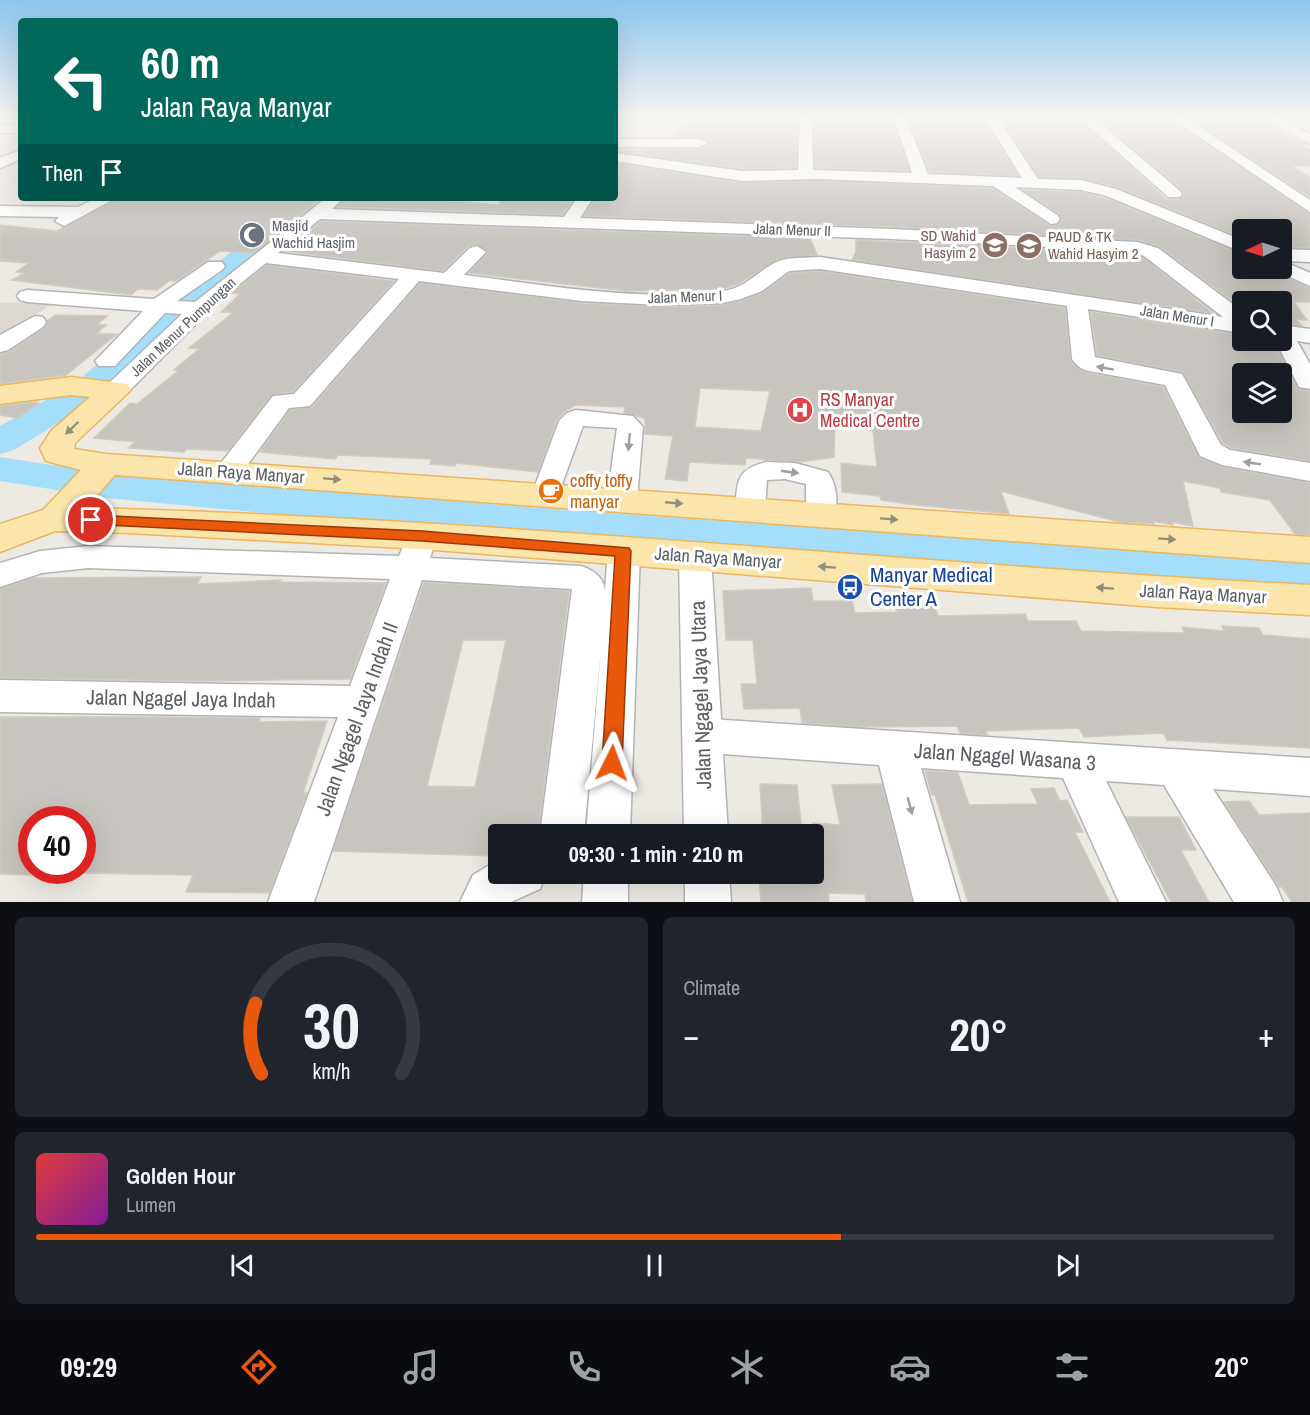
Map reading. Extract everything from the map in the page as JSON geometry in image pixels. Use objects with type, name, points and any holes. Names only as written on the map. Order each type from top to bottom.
[{"type":"main road","name":"Jalan Raya Manyar","points":[[98,381],[77,423],[62,438],[56,448],[58,454],[66,458],[106,464],[622,499],[1310,550]]},
{"type":"main road","points":[[0,395],[98,381]]},
{"type":"main road","points":[[0,539],[39,522],[55,519],[106,464]]},
{"type":"main road","name":"Jalan Raya Manyar","points":[[55,519],[416,552],[624,551],[1157,592],[1310,600]]},
{"type":"street","points":[[636,160],[742,176],[806,174],[996,181],[1095,188],[1154,210],[1181,213],[1199,219],[1232,242]]},
{"type":"street","points":[[806,160],[806,174]]},
{"type":"street","points":[[915,160],[922,179]]},
{"type":"street","points":[[1019,160],[1033,183]]},
{"type":"street","points":[[1134,160],[1173,194]]},
{"type":"street","points":[[1240,160],[1310,207]]},
{"type":"street","points":[[996,181],[1051,219]]},
{"type":"street","points":[[3,211],[23,201]]},
{"type":"street","points":[[61,222],[103,201]]},
{"type":"street","name":"Jalan Menur Pumpungan","points":[[98,381],[318,214],[332,201]]},
{"type":"street","points":[[569,222],[583,201]]},
{"type":"street","points":[[3,211],[81,213]]},
{"type":"street","name":"Jalan Menur II","points":[[318,214],[569,222],[1131,246],[1151,252],[1232,313]]},
{"type":"street","points":[[449,279],[477,252]]},
{"type":"street","points":[[1292,255],[1310,256]]},
{"type":"street","name":"Jalan Menur I","points":[[262,257],[590,296],[691,298],[741,293],[755,287],[784,266],[820,263],[1232,325]]},
{"type":"street","points":[[98,381],[160,305],[215,266]]},
{"type":"street","points":[[1292,271],[1310,280]]},
{"type":"street","points":[[228,472],[282,401],[301,401],[414,275]]},
{"type":"street","points":[[27,296],[193,308]]},
{"type":"street","points":[[1077,302],[1084,359],[1089,364],[1174,379],[1210,450],[1222,457],[1310,472]]},
{"type":"street","points":[[0,345],[35,322]]},
{"type":"street","points":[[1292,334],[1310,336]]},
{"type":"street","points":[[1292,351],[1308,382]]},
{"type":"street","points":[[546,494],[572,421],[576,418],[624,421],[630,427],[622,499]]},
{"type":"street","points":[[609,824],[624,551]]},
{"type":"street","points":[[0,575],[40,562],[87,557],[416,552],[581,578],[589,587],[588,605],[563,824]]},
{"type":"street","name":"Jalan Ngagel Jaya Indah II","points":[[291,902],[416,552]]},
{"type":"street","name":"Jalan Ngagel Jaya Utara","points":[[695,556],[706,824]]},
{"type":"street","name":"Jalan Ngagel Jaya Indah","points":[[0,696],[363,702]]},
{"type":"street","name":"Jalan Ngagel Wasana 3","points":[[702,728],[719,737],[1310,777]]},
{"type":"street","points":[[895,749],[937,902]]},
{"type":"street","points":[[1075,762],[1143,902]]},
{"type":"street","points":[[1176,768],[1260,902]]},
{"type":"street","points":[[483,902],[486,893],[496,884]]},
{"type":"street","points":[[605,902],[606,884]]},
{"type":"street","points":[[707,884],[708,902]]},
{"type":"shaded area","points":[[55,302],[0,338],[0,303]]},
{"type":"water","points":[[63,395],[84,400],[0,454],[0,432]]},
{"type":"building","points":[[679,160],[796,160],[796,168],[742,169]]},
{"type":"building","points":[[815,160],[906,160],[909,171],[815,168]]},
{"type":"building","points":[[925,160],[1008,160],[1018,176],[930,172]]},
{"type":"building","points":[[1028,160],[1124,160],[1166,199],[1180,199],[1184,195],[1181,189],[1147,160],[1231,160],[1310,214],[1310,248],[1292,247],[1292,219],[1232,219],[1232,234],[1117,187],[1081,178],[1039,177]]},
{"type":"building","points":[[1254,160],[1310,160],[1310,166],[1291,166],[1310,177],[1310,197]]},
{"type":"building","points":[[618,163],[742,183],[817,181],[992,188],[1051,226],[1062,220],[1059,214],[1023,190],[1081,192],[1103,197],[1232,250],[1232,279],[1289,279],[1310,288],[1310,302],[1294,302],[1307,320],[1296,319],[1302,326],[1292,325],[1292,291],[1232,291],[1232,301],[1159,246],[1137,240],[892,227],[584,216],[593,201],[618,201]]},
{"type":"building","points":[[112,201],[318,201],[253,253],[220,251],[176,281],[169,281],[157,290],[138,289],[131,295],[12,280],[25,273],[16,272],[29,263],[0,261],[0,225],[57,231]]},
{"type":"building","points":[[340,201],[453,201],[499,205],[500,201],[572,201],[563,215],[337,207]]},
{"type":"building","points":[[321,221],[810,238],[817,255],[778,259],[738,284],[723,289],[627,291],[469,273],[488,252],[476,244],[468,246],[443,271],[284,251]]},
{"type":"building","points":[[856,240],[1130,253],[1143,258],[1215,314],[852,260],[856,252]]},
{"type":"building","points":[[267,265],[394,281],[293,392],[271,395],[228,451],[187,449],[184,452],[128,448],[135,442],[94,438],[130,403],[137,404],[178,371],[174,370],[199,349],[189,348],[234,312],[221,312],[240,294],[232,293]]},
{"type":"building","points":[[820,271],[1065,308],[1070,359],[1074,365],[1088,373],[1163,387],[1199,458],[1222,467],[1310,483],[1310,535],[1295,534],[1270,500],[1221,492],[1220,488],[1183,481],[1193,526],[1172,522],[1173,525],[1153,521],[1154,524],[1119,522],[1001,491],[1009,514],[908,504],[881,500],[880,496],[842,492],[841,463],[877,467],[873,431],[835,419],[834,457],[799,462],[746,458],[745,465],[689,462],[687,481],[665,479],[673,436],[645,434],[645,418],[624,413],[625,407],[576,405],[565,411],[557,420],[538,472],[456,463],[455,466],[430,464],[432,459],[338,455],[335,459],[260,452],[290,410],[312,407],[420,283],[582,303],[660,307],[723,305],[741,301],[763,293],[790,273]],"holes":[[[700,388],[770,391],[761,431],[695,427]]]},
{"type":"building","points":[[1091,312],[1232,333],[1232,351],[1278,351],[1284,363],[1232,363],[1232,423],[1292,423],[1292,378],[1297,388],[1310,391],[1310,461],[1231,448],[1223,443],[1182,372],[1097,355]]},
{"type":"building","points":[[56,315],[107,316],[97,325],[106,325],[96,334],[117,334],[66,375],[0,384],[0,354],[9,352],[44,329],[48,320]]},
{"type":"building","points":[[39,403],[18,418],[0,415],[0,406]]},
{"type":"building","points":[[201,577],[197,584],[281,580],[279,582],[386,583],[350,679],[203,681],[0,678],[0,589],[34,578]]},
{"type":"building","points":[[424,582],[569,591],[539,824],[488,824],[488,856],[333,851]],"holes":[[[463,640],[506,640],[475,787],[427,786]]]},
{"type":"building","points":[[811,588],[813,601],[852,601],[855,613],[897,612],[895,607],[934,606],[938,616],[1025,614],[1028,621],[1076,621],[1081,631],[1185,633],[1182,627],[1224,631],[1222,626],[1259,628],[1263,635],[1310,639],[1310,748],[1167,740],[1163,733],[1084,737],[1079,728],[986,731],[987,735],[960,733],[957,726],[859,727],[802,723],[800,708],[744,709],[741,684],[757,684],[753,640],[726,640],[723,591]]},
{"type":"building","points":[[0,717],[260,718],[259,722],[327,721],[303,793],[307,793],[269,893],[186,892],[193,875],[96,873],[96,806],[18,806],[18,875],[0,874]]},
{"type":"building","points":[[925,771],[958,773],[969,805],[1038,804],[1031,789],[1054,788],[1060,801],[1067,800],[1083,832],[1075,832],[1110,902],[968,902],[935,795],[932,795]]},
{"type":"building","points":[[760,784],[797,785],[801,824],[762,824]]},
{"type":"building","points":[[882,784],[912,902],[866,902],[865,894],[828,893],[829,902],[761,902],[760,884],[824,884],[824,824],[813,823],[840,825],[832,785]]},
{"type":"building","points":[[1249,801],[1259,815],[1310,813],[1310,902],[1292,902],[1282,887],[1279,887],[1224,802]]},
{"type":"building","points":[[1126,817],[1179,817],[1196,850],[1181,850],[1209,902],[1171,902]]},
{"type":"waterway","points":[[0,442],[88,390],[173,310],[297,217],[315,201]]},
{"type":"waterway","points":[[0,469],[76,480]]},
{"type":"waterway","points":[[107,485],[371,510],[712,537],[982,556],[1310,574]]},
{"type":"place","name":"Masjid Wachid Hasjim","points":[[252,235]]},
{"type":"place","name":"SD Wahid Hasyim 2","points":[[995,245]]},
{"type":"place","name":"PAUD & TK Wahid Hasyim 2","points":[[1029,246]]},
{"type":"place","name":"RS Manyar Medical Centre","points":[[800,410]]},
{"type":"place","name":"coffy toffy manyar","points":[[551,491]]},
{"type":"place","name":"Manyar Medical Center A","points":[[850,587]]},
{"type":"route","points":[[91,520],[422,536],[624,551],[612,763]]}]
